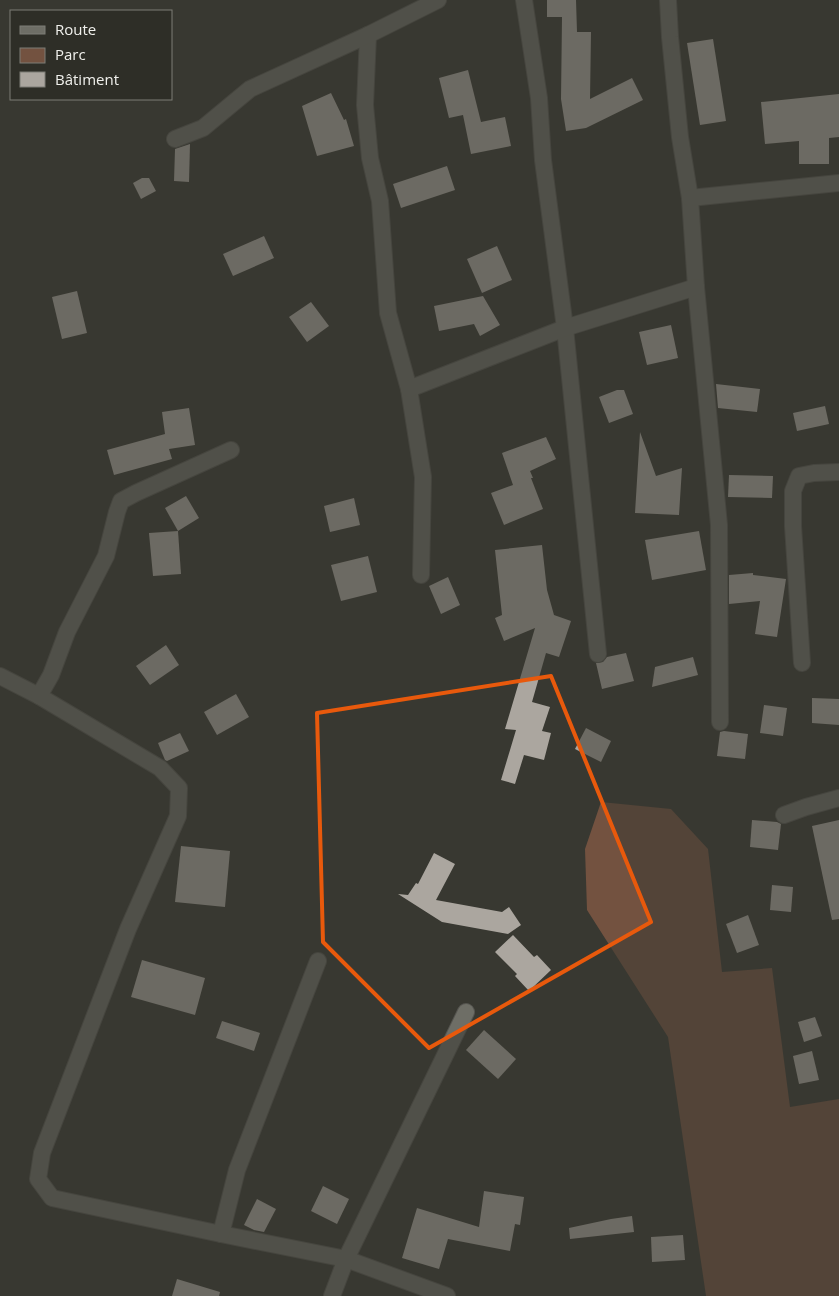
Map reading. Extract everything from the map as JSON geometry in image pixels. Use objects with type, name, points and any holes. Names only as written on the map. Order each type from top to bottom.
[{"type":"street","points":[[175,139],[203,128],[250,89],[368,35],[438,0]]},
{"type":"street","points":[[524,0],[539,98],[544,160],[565,328],[598,654]]},
{"type":"street","points":[[668,0],[680,137],[690,198],[696,287],[719,525],[720,722]]},
{"type":"street","points":[[368,35],[364,105],[370,158],[380,201],[388,313],[409,389],[423,477],[421,575]]},
{"type":"street","points":[[690,198],[839,183]]},
{"type":"street","points":[[409,389],[565,328],[696,287]]},
{"type":"street","points":[[39,696],[51,675],[67,632],[106,556],[117,512],[122,501],[231,450]]},
{"type":"street","points":[[802,663],[792,491],[799,476],[839,472]]},
{"type":"street","points":[[0,676],[39,696],[160,768],[179,788],[178,816],[124,938],[42,1153],[38,1179],[52,1198],[346,1259],[447,1296]]},
{"type":"street","points":[[784,815],[839,798]]},
{"type":"street","points":[[222,1234],[237,1170],[318,961]]},
{"type":"street","points":[[332,1296],[346,1259],[466,1012]]},
{"type":"highlighted area","points":[[551,676],[651,922],[429,1048],[323,942],[317,713]]},
{"type":"green space","points":[[601,802],[671,809],[708,849],[722,972],[772,968],[790,1107],[839,1099],[839,1296],[706,1296],[668,1037],[587,910],[585,849]]},
{"type":"building","points":[[547,0],[576,0],[577,32],[591,32],[590,99],[632,78],[643,100],[586,128],[566,131],[561,99],[562,17],[547,17]]},
{"type":"building","points":[[713,39],[726,121],[700,125],[687,43]]},
{"type":"building","points":[[468,70],[481,122],[505,117],[511,146],[471,154],[463,115],[449,118],[439,78]]},
{"type":"building","points":[[331,93],[344,120],[346,119],[354,146],[317,156],[302,106]]},
{"type":"building","points":[[839,94],[839,137],[829,138],[829,164],[799,164],[799,141],[765,144],[761,102]]},
{"type":"building","points":[[190,144],[189,182],[174,181],[175,149]]},
{"type":"building","points":[[447,166],[455,190],[401,208],[393,184]]},
{"type":"building","points":[[142,178],[149,178],[156,191],[141,199],[133,183]]},
{"type":"building","points":[[264,236],[274,258],[233,276],[223,254]]},
{"type":"building","points":[[497,246],[512,280],[482,293],[467,259]]},
{"type":"building","points":[[77,291],[87,333],[62,339],[52,297]]},
{"type":"building","points":[[483,296],[500,325],[480,336],[474,324],[439,331],[434,306]]},
{"type":"building","points":[[311,302],[329,326],[307,342],[289,317]]},
{"type":"building","points":[[671,325],[678,358],[647,365],[639,332]]},
{"type":"building","points":[[716,384],[760,389],[757,412],[718,408]]},
{"type":"building","points":[[617,390],[624,390],[633,414],[609,423],[599,397]]},
{"type":"building","points":[[825,406],[829,424],[797,431],[793,413]]},
{"type":"building","points":[[189,408],[195,445],[169,449],[172,459],[114,475],[107,450],[165,434],[162,412]]},
{"type":"building","points":[[640,432],[656,476],[682,468],[679,515],[635,513]]},
{"type":"building","points":[[546,437],[556,459],[530,471],[543,509],[504,525],[491,493],[513,485],[502,453]]},
{"type":"building","points":[[729,475],[773,476],[772,498],[728,497]]},
{"type":"building","points":[[186,496],[199,518],[178,531],[165,508]]},
{"type":"building","points":[[354,498],[360,525],[330,532],[324,506]]},
{"type":"building","points":[[178,531],[181,574],[153,576],[149,533]]},
{"type":"building","points":[[699,531],[706,570],[652,580],[645,540]]},
{"type":"building","points":[[542,545],[547,590],[554,615],[571,621],[559,657],[546,653],[532,702],[550,707],[542,731],[551,733],[544,760],[524,755],[515,784],[501,780],[516,730],[505,729],[535,628],[504,641],[495,618],[502,615],[495,550]]},
{"type":"building","points":[[368,556],[377,592],[341,601],[331,565]]},
{"type":"building","points":[[753,573],[753,575],[786,579],[777,637],[755,634],[760,601],[729,604],[729,575]]},
{"type":"building","points":[[448,577],[460,605],[441,614],[429,586]]},
{"type":"building","points":[[166,645],[179,665],[150,685],[136,666]]},
{"type":"building","points":[[626,653],[634,681],[602,689],[596,663],[603,662],[607,657]]},
{"type":"building","points":[[693,657],[698,675],[652,687],[655,667]]},
{"type":"building","points":[[236,694],[249,717],[217,735],[204,712]]},
{"type":"building","points":[[812,698],[839,699],[839,725],[812,723]]},
{"type":"building","points":[[764,705],[787,708],[783,736],[760,733]]},
{"type":"building","points":[[586,728],[611,741],[601,762],[575,749]]},
{"type":"building","points":[[720,732],[748,734],[745,759],[717,756]]},
{"type":"building","points":[[180,733],[189,751],[167,761],[165,760],[158,743]]},
{"type":"building","points":[[752,820],[781,824],[778,850],[750,847]]},
{"type":"building","points":[[839,820],[839,919],[832,920],[812,826]]},
{"type":"building","points":[[181,846],[230,851],[225,907],[175,902]]},
{"type":"building","points":[[434,853],[455,864],[436,900],[502,912],[509,907],[521,925],[508,934],[442,922],[398,894],[408,895],[416,883],[418,884]]},
{"type":"building","points":[[772,885],[793,887],[791,912],[770,910]]},
{"type":"building","points":[[748,915],[759,945],[737,953],[726,924]]},
{"type":"building","points":[[513,935],[534,957],[537,955],[551,970],[529,991],[515,976],[517,974],[495,952]]},
{"type":"building","points":[[142,960],[205,978],[195,1015],[131,997]]},
{"type":"building","points":[[815,1017],[822,1036],[804,1042],[798,1022]]},
{"type":"building","points":[[222,1021],[260,1033],[254,1051],[216,1038]]},
{"type":"building","points":[[484,1030],[516,1059],[498,1079],[466,1050]]},
{"type":"building","points":[[812,1051],[819,1080],[799,1084],[793,1056]]},
{"type":"building","points":[[323,1186],[349,1199],[337,1224],[311,1211]]},
{"type":"building","points":[[484,1191],[524,1197],[520,1225],[515,1224],[510,1251],[448,1239],[439,1269],[402,1258],[417,1208],[479,1227]]},
{"type":"building","points":[[257,1199],[276,1209],[264,1232],[244,1225]]},
{"type":"building","points":[[632,1216],[634,1232],[570,1239],[569,1228]]},
{"type":"building","points":[[683,1235],[685,1260],[652,1262],[651,1237]]},
{"type":"building","points":[[177,1279],[220,1292],[219,1296],[172,1296]]}]
